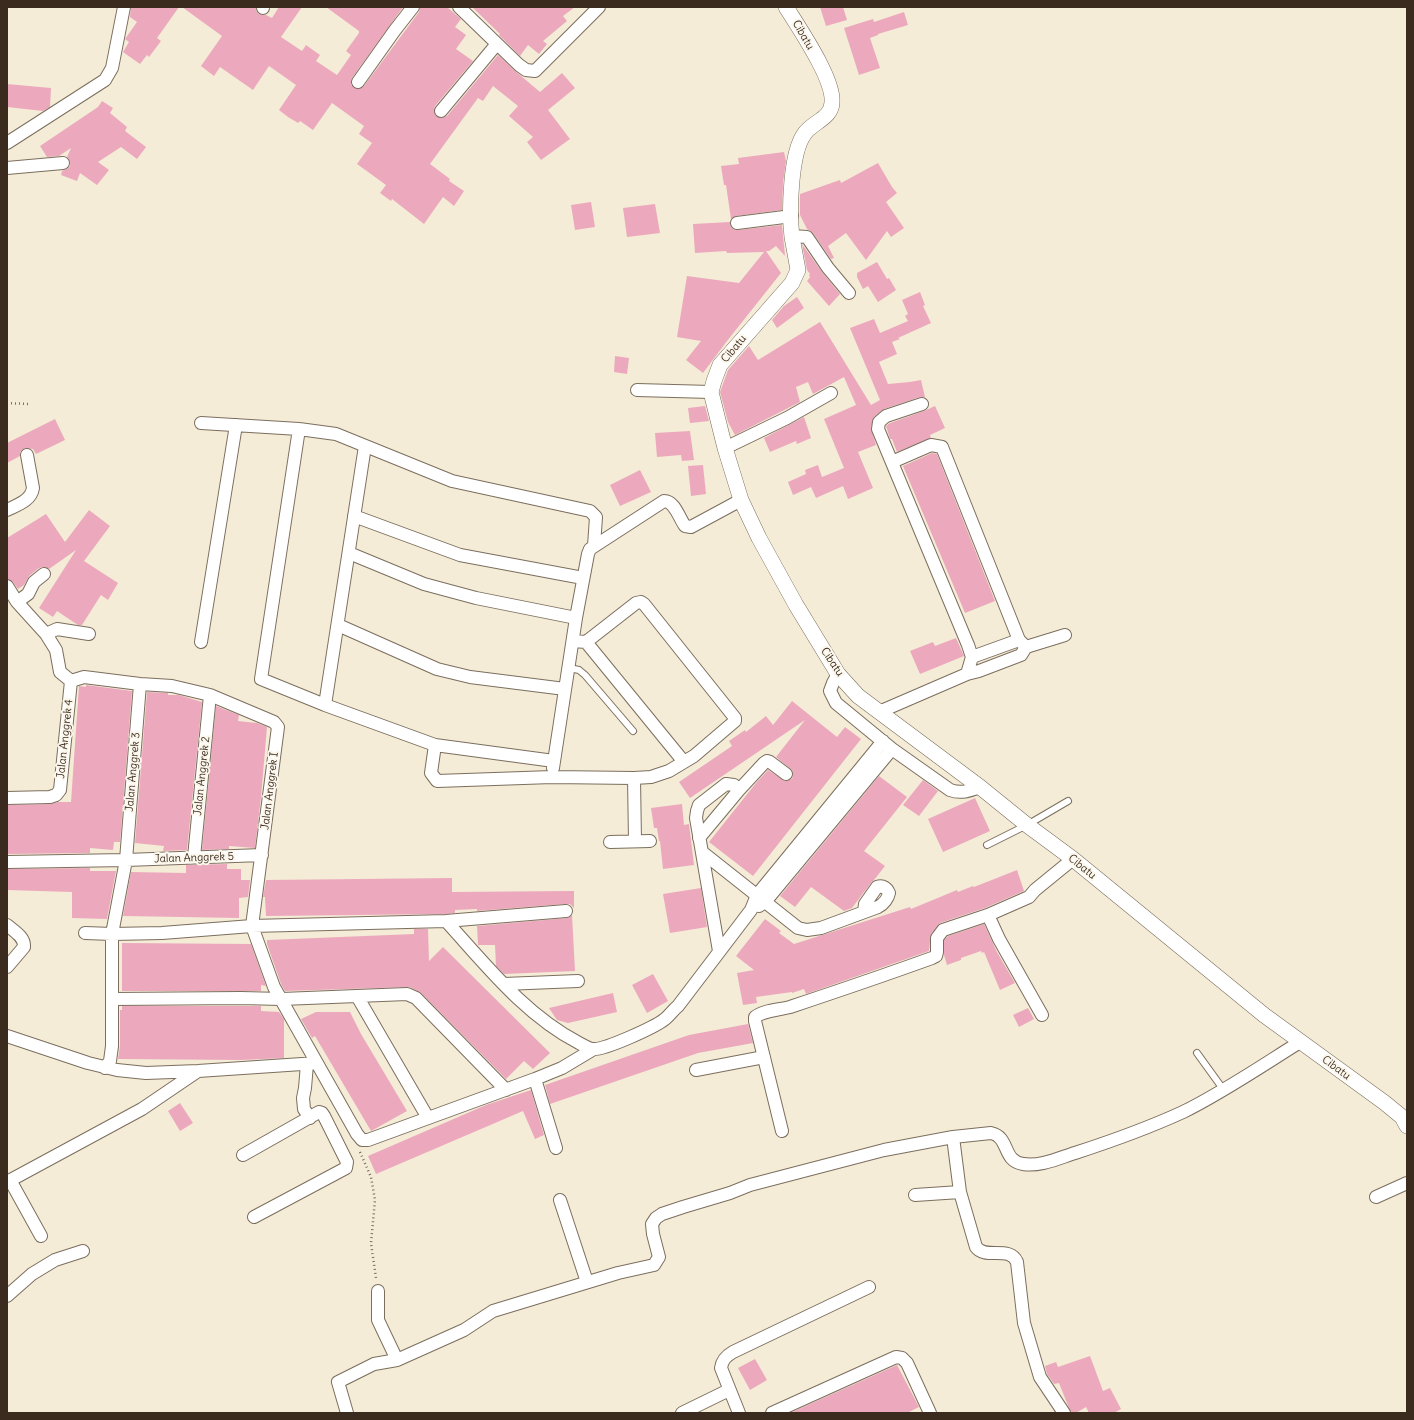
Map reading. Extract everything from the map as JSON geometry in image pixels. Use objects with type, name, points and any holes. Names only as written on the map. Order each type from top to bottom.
[{"type":"street","points":[[7,143],[105,80],[112,68],[124,7]]},
{"type":"street","points":[[358,82],[413,7]]},
{"type":"street","points":[[459,7],[496,45],[526,70],[535,71],[599,7]]},
{"type":"street","name":"Cibatu","points":[[786,7],[822,68],[832,92],[832,104],[826,115],[805,132],[797,148],[791,187],[792,236],[798,270],[796,275],[792,283],[720,365],[711,392],[725,448],[741,500],[759,538],[796,605],[838,674],[858,696],[1073,859],[1264,1015],[1385,1103],[1402,1117],[1407,1126]]},
{"type":"street","points":[[441,111],[496,45]]},
{"type":"street","points":[[7,168],[62,164]]},
{"type":"street","points":[[738,223],[792,216]]},
{"type":"street","points":[[792,236],[807,237],[828,268],[849,293]]},
{"type":"street","points":[[637,390],[711,392]]},
{"type":"street","points":[[725,448],[787,418],[831,393]]},
{"type":"street","points":[[922,404],[886,416],[879,422],[878,429],[972,657],[967,674]]},
{"type":"street","points":[[201,423],[299,429],[336,434],[452,481],[590,511],[596,517],[594,546]]},
{"type":"street","points":[[201,642],[236,425]]},
{"type":"street","points":[[299,429],[261,679],[325,705],[435,746],[554,761]]},
{"type":"street","points":[[879,712],[967,674],[1021,655],[1023,643],[942,447],[931,445],[892,462]]},
{"type":"street","points":[[325,705],[365,446]]},
{"type":"street","points":[[7,510],[25,501],[32,492],[33,488],[27,455]]},
{"type":"street","points":[[552,777],[576,618],[588,554],[594,546],[664,501],[667,501],[673,505],[685,526],[691,527],[741,500]]},
{"type":"street","points":[[354,516],[460,555],[583,578]]},
{"type":"street","points":[[349,553],[424,584],[476,598],[576,618]]},
{"type":"street","points":[[17,602],[28,594],[34,582],[44,574]]},
{"type":"street","points":[[7,586],[17,602],[46,634],[56,650],[60,672],[70,681],[84,677],[140,684],[172,686],[210,695]]},
{"type":"street","points":[[435,746],[431,773],[436,781],[552,777],[651,777],[669,771],[694,756],[735,721],[735,718],[644,604],[640,602],[636,603],[586,642],[573,641]]},
{"type":"street","points":[[338,625],[437,669],[470,677],[565,689]]},
{"type":"street","points":[[46,634],[57,629],[89,634]]},
{"type":"street","points":[[972,657],[1023,643],[1065,635]]},
{"type":"street","points":[[586,642],[684,762]]},
{"type":"street","points":[[838,674],[830,691],[836,703],[888,745],[950,790],[958,793],[980,787]]},
{"type":"street","name":"Jalan Anggrek 4","points":[[7,798],[50,797],[60,790],[70,681]]},
{"type":"street","name":"Jalan Anggrek 3","points":[[105,1068],[110,1061],[112,1046],[112,934],[126,860],[140,684]]},
{"type":"street","name":"Jalan Anggrek I","points":[[210,695],[274,722],[278,727],[252,926]]},
{"type":"street","name":"Jalan Anggrek 2","points":[[194,857],[210,695]]},
{"type":"street","points":[[252,926],[274,987],[282,999],[312,1063],[357,1134],[362,1140],[368,1140],[562,1068],[592,1050],[604,1047],[639,1033],[665,1019],[678,1006],[751,910],[888,745]]},
{"type":"street","points":[[699,838],[739,790],[764,763],[767,761],[786,774]]},
{"type":"street","points":[[634,778],[635,841]]},
{"type":"street","points":[[719,951],[696,818],[699,806],[726,784],[734,785],[739,790]]},
{"type":"street","points":[[610,842],[650,841]]},
{"type":"street","points":[[702,852],[798,928],[807,930],[821,928],[864,912]]},
{"type":"street","name":"Jalan Anggrek 5","points":[[8,863],[262,855]]},
{"type":"street","points":[[782,1131],[755,1021],[759,1014],[786,1008],[881,977],[932,958],[936,956],[937,938],[943,930],[988,915],[1029,897],[1035,890],[1073,859]]},
{"type":"street","points":[[85,932],[112,934],[162,933],[252,926],[446,920],[566,911]]},
{"type":"street","points":[[988,915],[999,940],[1042,1015]]},
{"type":"street","points":[[446,920],[504,984],[547,1022],[568,1037],[592,1050]]},
{"type":"street","points":[[7,926],[22,938],[24,943],[24,947],[7,967]]},
{"type":"street","points":[[504,984],[578,981]]},
{"type":"street","points":[[113,999],[282,999],[407,994],[416,998],[506,1090]]},
{"type":"street","points":[[357,996],[428,1118]]},
{"type":"street","points":[[7,1036],[53,1052],[105,1068],[117,1070],[146,1072],[198,1071],[312,1063]]},
{"type":"street","points":[[347,1413],[338,1382],[374,1364],[397,1360],[464,1330],[493,1311],[587,1282],[654,1265],[658,1257],[652,1224],[656,1218],[662,1214],[683,1206],[779,1177],[884,1150],[953,1137],[991,1133],[996,1134],[1001,1137],[1011,1160],[1015,1163],[1028,1165],[1036,1164],[1103,1144],[1183,1111],[1223,1089],[1300,1042]]},
{"type":"street","points":[[696,1070],[764,1057]]},
{"type":"street","points":[[310,1118],[304,1109],[303,1098],[312,1063]]},
{"type":"street","points":[[41,1236],[8,1181],[142,1109],[198,1071]]},
{"type":"street","points":[[535,1079],[556,1148]]},
{"type":"street","points":[[243,1155],[319,1112],[322,1113],[347,1162],[346,1168],[254,1217]]},
{"type":"street","points":[[953,1137],[960,1192],[978,1250],[982,1252],[1008,1253],[1015,1258],[1017,1262],[1024,1323],[1040,1377],[1064,1413]]},
{"type":"street","points":[[1376,1197],[1407,1183]]},
{"type":"street","points":[[915,1195],[960,1192]]},
{"type":"street","points":[[560,1200],[587,1282]]},
{"type":"street","points":[[7,1296],[32,1274],[55,1260],[83,1251]]},
{"type":"street","points":[[739,1413],[721,1368],[721,1364],[725,1357],[869,1287]]},
{"type":"street","points":[[378,1291],[378,1320],[397,1360]]},
{"type":"street","points":[[772,1413],[896,1357],[902,1358],[907,1363],[929,1413]]},
{"type":"street","points":[[682,1413],[729,1390]]},
{"type":"lane","points":[[569,668],[579,670],[585,675],[633,730]]},
{"type":"lane","points":[[987,845],[1027,825],[1068,801]]},
{"type":"lane","points":[[1197,1053],[1223,1089]]},
{"type":"path","points":[[7,403],[28,404]]},
{"type":"path","points":[[362,1140],[359,1148],[370,1177],[375,1200],[371,1243],[378,1291]]},
{"type":"building","points":[[131,7],[179,7],[157,38],[161,41],[149,57],[147,55],[140,64],[123,52],[129,42],[125,39],[137,22],[130,17]]},
{"type":"building","points":[[182,7],[256,7],[256,11],[259,14],[272,18],[279,7],[302,7],[281,37],[302,51],[306,45],[320,55],[316,61],[337,75],[351,55],[346,51],[359,31],[326,7],[403,7],[352,78],[351,85],[358,89],[364,86],[419,12],[420,7],[447,7],[461,19],[455,27],[466,35],[456,49],[473,61],[435,106],[434,110],[436,116],[440,118],[447,116],[498,55],[540,92],[562,73],[575,88],[548,110],[570,139],[541,160],[527,142],[533,137],[509,116],[518,106],[493,86],[483,101],[478,98],[430,164],[450,179],[449,181],[464,191],[454,206],[443,197],[424,224],[392,199],[391,201],[380,193],[386,185],[357,164],[372,143],[359,134],[364,126],[332,103],[313,130],[300,121],[298,123],[288,117],[279,110],[296,85],[269,66],[253,90],[220,67],[214,76],[201,66],[222,36]]},
{"type":"building","points":[[472,7],[575,7],[563,16],[567,21],[543,41],[547,44],[539,54],[528,45],[520,56]]},
{"type":"building","points":[[820,7],[843,7],[847,20],[826,26]]},
{"type":"building","points":[[904,12],[908,25],[870,38],[880,68],[859,75],[844,28],[873,19],[874,22]]},
{"type":"building","points":[[7,84],[51,88],[50,107],[43,111],[7,107]]},
{"type":"building","points":[[102,101],[113,108],[110,113],[127,127],[125,131],[146,147],[137,159],[121,147],[98,162],[109,170],[97,185],[80,173],[77,181],[61,175],[62,171],[70,166],[70,162],[67,157],[71,148],[59,156],[47,157],[40,146],[98,107]]},
{"type":"building","points":[[784,152],[786,161],[783,183],[782,210],[736,216],[731,219],[726,185],[724,185],[721,166],[739,164],[738,158]]},
{"type":"building","points":[[878,163],[897,193],[886,202],[904,228],[891,237],[887,231],[866,260],[846,233],[828,246],[834,258],[831,259],[813,233],[807,229],[800,215],[800,194],[840,180],[841,183]]},
{"type":"building","points":[[591,202],[595,227],[575,230],[571,205]]},
{"type":"building","points":[[655,204],[660,233],[627,237],[623,208]]},
{"type":"building","points":[[730,222],[731,228],[738,230],[782,225],[785,256],[776,246],[769,251],[766,251],[781,273],[703,373],[686,360],[701,341],[677,337],[687,276],[739,283],[764,252],[727,253],[726,251],[695,253],[693,224]]},
{"type":"building","points":[[802,244],[840,294],[829,306],[807,281],[810,274],[807,270]]},
{"type":"building","points":[[877,262],[887,279],[889,278],[896,290],[878,302],[868,286],[863,289],[857,277],[857,273]]},
{"type":"building","points":[[920,292],[925,305],[923,306],[931,323],[892,342],[897,354],[879,362],[888,384],[921,380],[925,397],[920,397],[884,409],[874,417],[871,428],[876,445],[858,452],[873,488],[848,499],[843,486],[816,498],[811,487],[793,495],[788,482],[806,474],[805,470],[818,465],[822,477],[844,468],[824,419],[856,405],[844,377],[813,394],[808,382],[796,387],[800,402],[735,435],[728,422],[720,392],[728,370],[749,346],[758,360],[820,322],[871,405],[880,400],[850,328],[874,319],[880,333],[908,321],[905,316],[908,314],[902,300]]},
{"type":"building","points":[[797,297],[804,308],[777,328],[772,320],[784,306]]},
{"type":"building","points":[[615,356],[629,358],[627,374],[614,372]]},
{"type":"building","points":[[705,406],[709,421],[690,423],[688,408]]},
{"type":"building","points":[[935,406],[945,428],[930,435],[931,438],[897,452],[892,439],[890,439],[886,426],[890,423]]},
{"type":"building","points":[[804,417],[811,438],[797,444],[796,441],[770,452],[764,438]]},
{"type":"building","points":[[55,419],[65,440],[36,454],[33,449],[25,448],[20,452],[20,456],[7,463],[7,443]]},
{"type":"building","points":[[690,431],[694,460],[682,461],[681,455],[657,457],[655,433]]},
{"type":"building","points":[[932,453],[937,454],[995,601],[965,613],[903,466]]},
{"type":"building","points":[[703,465],[706,494],[691,496],[688,466]]},
{"type":"building","points":[[640,470],[651,492],[620,506],[610,485]]},
{"type":"building","points":[[89,510],[110,526],[84,561],[118,583],[108,600],[101,595],[82,625],[78,625],[57,611],[53,617],[39,608],[76,550],[49,569],[43,567],[39,568],[29,576],[24,585],[18,589],[13,582],[7,579],[7,538],[46,514],[65,542]]},
{"type":"building","points":[[956,638],[964,656],[920,674],[910,651],[933,642],[935,646]]},
{"type":"building","points":[[86,685],[132,691],[120,842],[114,842],[113,850],[90,848],[90,853],[7,854],[7,805],[71,802],[79,686],[86,687]]},
{"type":"building","points":[[147,692],[179,695],[202,702],[187,850],[163,851],[164,846],[135,843]]},
{"type":"building","points":[[792,701],[837,737],[845,727],[861,739],[753,876],[709,842],[768,770],[785,781],[792,779],[793,771],[776,757],[805,720],[690,798],[679,782],[732,746],[729,741],[745,730],[746,732],[766,716],[773,725]]},
{"type":"building","points":[[216,706],[239,715],[238,721],[257,723],[267,727],[255,848],[229,846],[229,849],[202,850]]},
{"type":"building","points":[[879,776],[907,797],[864,851],[885,866],[852,908],[844,911],[811,887],[795,907],[780,896]]},
{"type":"building","points":[[923,780],[938,791],[919,816],[903,805]]},
{"type":"building","points":[[975,798],[990,831],[943,852],[928,819]]},
{"type":"building","points":[[682,804],[684,825],[689,824],[694,865],[663,869],[660,841],[657,828],[654,828],[651,808]]},
{"type":"building","points":[[227,864],[227,869],[241,869],[241,880],[250,880],[248,897],[239,898],[239,918],[123,916],[131,872],[186,873],[186,865]]},
{"type":"building","points":[[90,868],[90,871],[116,871],[107,919],[72,918],[72,892],[7,890],[7,869]]},
{"type":"building","points":[[1017,870],[1024,891],[985,908],[940,923],[931,934],[929,951],[806,994],[804,989],[792,993],[756,997],[757,1003],[743,1005],[737,973],[754,970],[736,956],[765,919],[781,931],[779,933],[794,944],[910,907],[911,909],[957,890],[958,892],[973,886],[974,887]]},
{"type":"building","points":[[452,878],[452,892],[574,891],[574,908],[570,904],[565,904],[477,911],[477,909],[455,910],[455,913],[446,914],[266,916],[265,897],[263,897],[266,880]]},
{"type":"building","points":[[701,888],[707,927],[670,933],[663,894]]},
{"type":"building","points":[[572,915],[575,971],[504,974],[496,966],[495,945],[478,945],[477,926],[567,918]]},
{"type":"building","points":[[984,924],[997,952],[1015,983],[1000,990],[984,952],[982,953],[981,951],[961,958],[961,960],[947,965],[944,955],[944,940],[948,936]]},
{"type":"building","points":[[414,929],[428,929],[429,961],[443,947],[550,1053],[533,1069],[524,1061],[506,1079],[421,993],[410,987],[285,991],[281,984],[267,944],[267,940],[414,934]]},
{"type":"building","points":[[122,943],[251,944],[266,986],[261,985],[261,991],[122,991]]},
{"type":"building","points":[[653,974],[668,1001],[647,1013],[632,985]]},
{"type":"building","points":[[613,993],[617,1012],[568,1023],[557,1020],[549,1008]]},
{"type":"building","points":[[122,1006],[261,1006],[261,1011],[279,1012],[284,1019],[284,1058],[242,1060],[118,1059],[120,1046],[120,1010],[122,1010]]},
{"type":"building","points":[[1028,1008],[1034,1019],[1019,1027],[1013,1015]]},
{"type":"building","points":[[316,1012],[350,1012],[361,1034],[407,1111],[371,1131],[315,1036],[312,1038],[301,1019]]},
{"type":"building","points":[[748,1024],[753,1043],[698,1053],[550,1104],[545,1085],[689,1035]]},
{"type":"building","points":[[531,1090],[544,1135],[535,1139],[523,1111],[376,1174],[368,1156],[486,1105]]},
{"type":"building","points":[[180,1103],[193,1123],[180,1131],[168,1111]]},
{"type":"building","points":[[1090,1356],[1103,1391],[1110,1388],[1121,1409],[1114,1413],[1089,1413],[1086,1407],[1076,1413],[1071,1413],[1059,1383],[1054,1384],[1047,1374],[1045,1366],[1056,1362],[1058,1367]]},
{"type":"building","points":[[755,1359],[767,1380],[750,1390],[738,1368]]},
{"type":"building","points":[[897,1365],[919,1407],[907,1413],[790,1413]]}]
